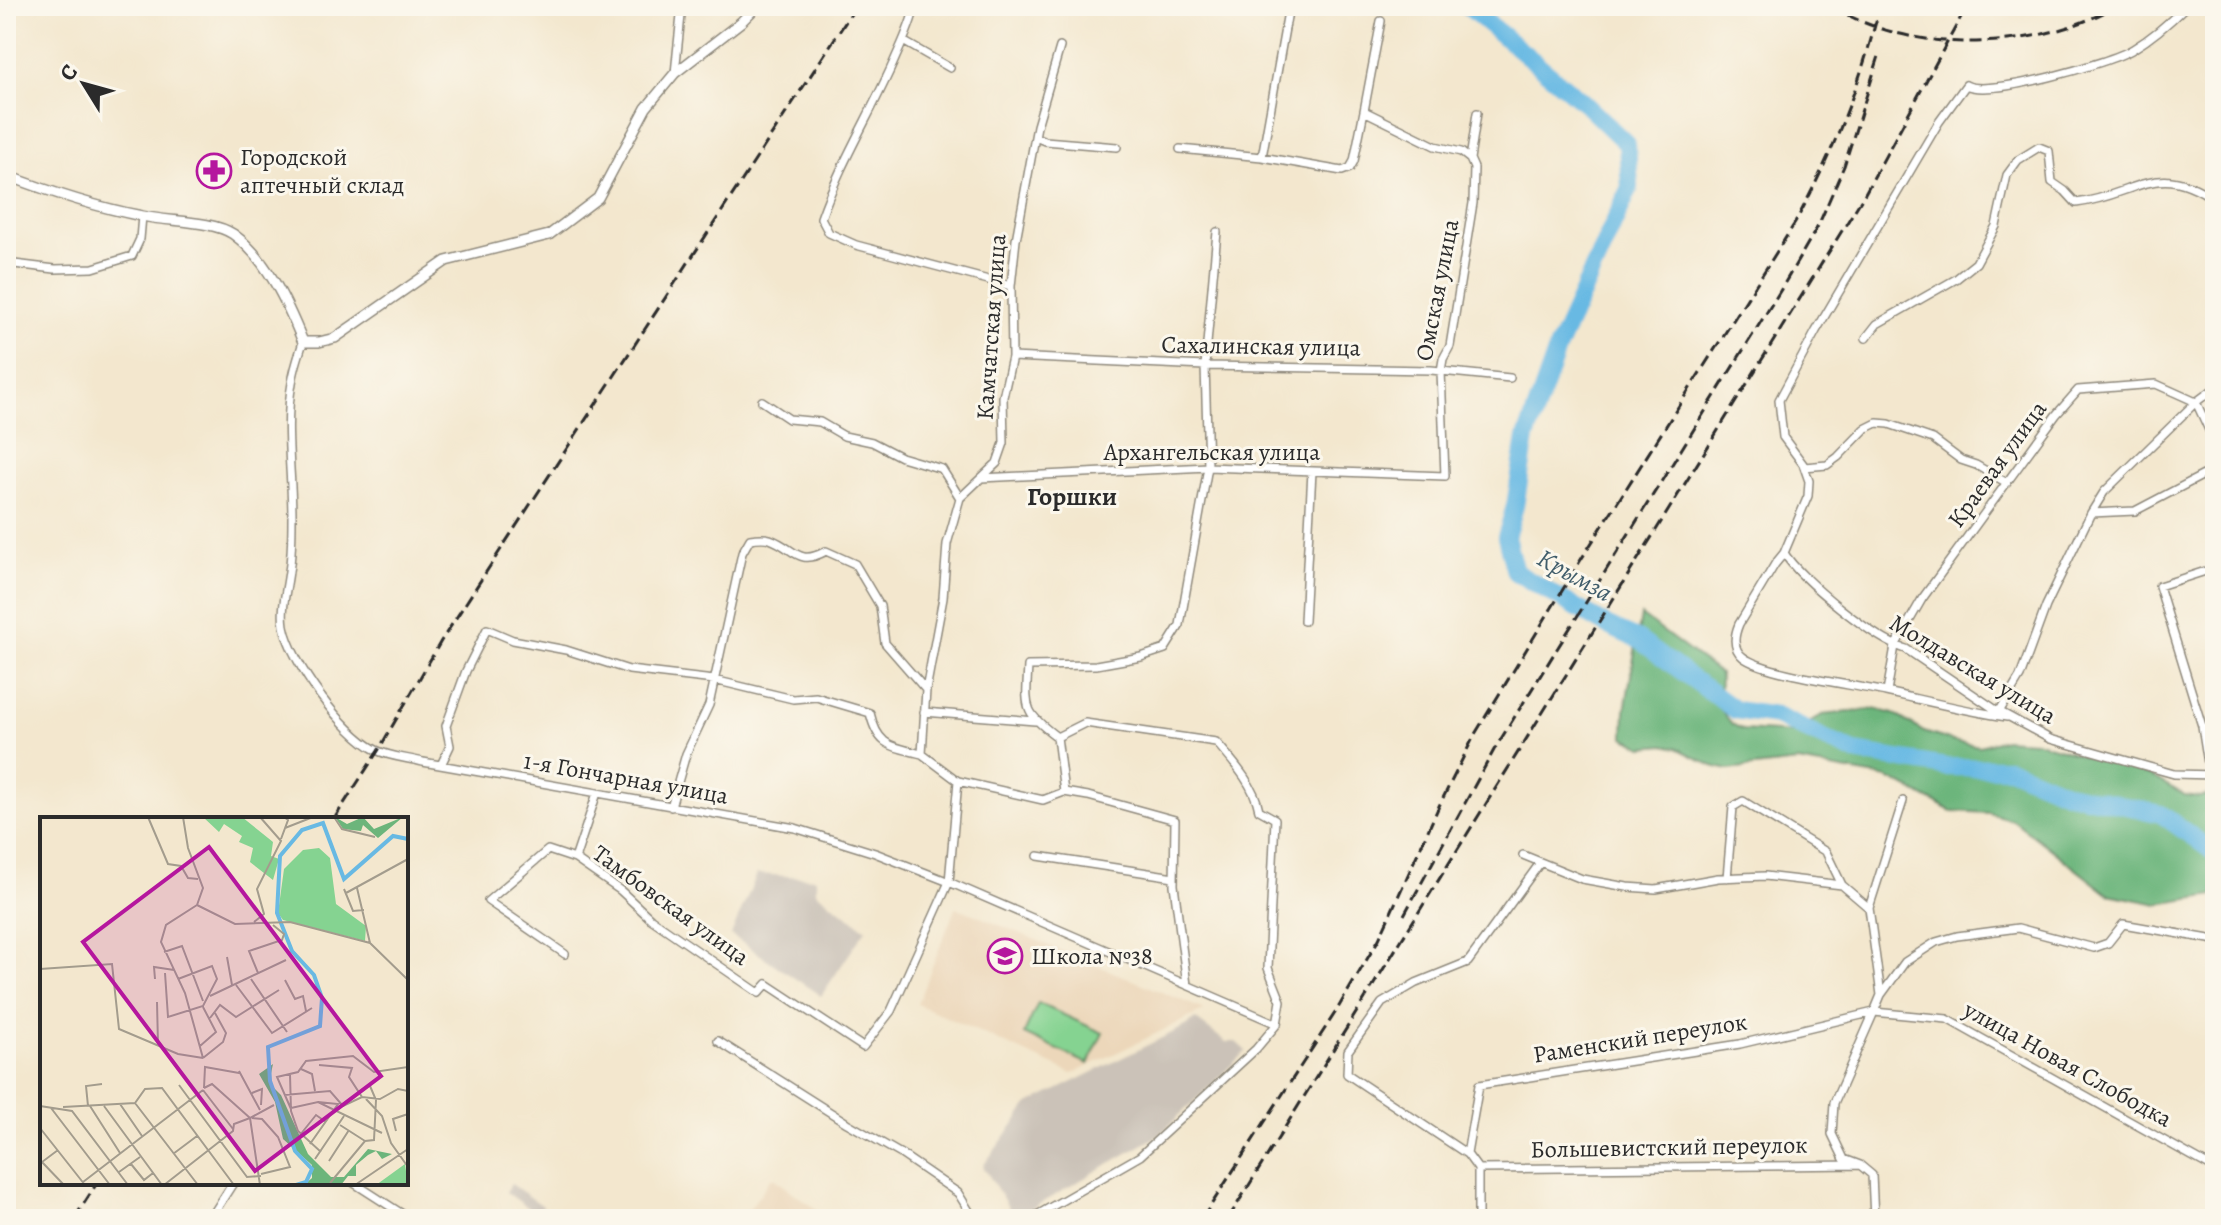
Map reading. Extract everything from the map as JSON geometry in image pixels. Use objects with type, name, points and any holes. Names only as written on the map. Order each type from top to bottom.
[{"type":"street","points":[[675,73],[682,6]]},
{"type":"street","points":[[6,175],[37,187],[142,216],[223,228],[233,234],[261,264],[282,296],[303,342],[319,342],[335,338],[446,261],[549,235],[598,198],[646,108],[675,73],[757,6]]},
{"type":"street","points":[[915,6],[903,41],[821,218],[829,233],[856,245],[1011,286]]},
{"type":"street","points":[[1262,157],[1289,6]]},
{"type":"street","points":[[2007,717],[1796,675],[1754,663],[1738,651],[1735,634],[1739,624],[1784,553],[1808,496],[1809,481],[1804,467],[1783,437],[1779,400],[1939,122],[1966,85],[1973,89],[1993,88],[2115,57],[2133,49],[2164,27],[2186,6]]},
{"type":"street","points":[[1180,149],[1262,157],[1342,171],[1350,168],[1354,161],[1381,21]]},
{"type":"street","points":[[903,41],[950,68]]},
{"type":"street","name":"Камчатская улица","points":[[922,754],[926,690],[943,598],[947,544],[960,498],[997,463],[1004,443],[1003,397],[1012,357],[1011,286],[1016,240],[1035,137],[1060,47]]},
{"type":"street","points":[[1364,111],[1435,146],[1461,152],[1470,159]]},
{"type":"street","name":"Омская улица","points":[[1445,476],[1441,371],[1450,346],[1473,203],[1474,168],[1470,159],[1477,113]]},
{"type":"street","points":[[1035,137],[1045,141],[1117,147]]},
{"type":"street","points":[[1866,338],[1877,324],[1956,279],[1976,263],[1996,226],[2007,175],[2018,160],[2039,147],[2049,151],[2052,182],[2076,203],[2169,179],[2197,187],[2215,200]]},
{"type":"street","points":[[6,263],[55,269],[93,268],[132,256],[140,239],[142,216]]},
{"type":"street","points":[[1064,792],[1057,737],[1035,721],[1026,704],[1028,666],[1096,665],[1141,657],[1165,649],[1180,625],[1208,467],[1205,366],[1217,232]]},
{"type":"street","name":"1-я Гончарная улица","points":[[303,342],[292,384],[289,422],[292,520],[290,568],[283,607],[284,626],[318,694],[359,740],[378,751],[441,765],[795,828],[875,853],[949,882],[1277,1024]]},
{"type":"street","name":"Сахалинская улица","points":[[1012,357],[1205,366],[1441,371],[1510,378]]},
{"type":"street","name":"Краевая улица","points":[[1887,692],[1895,646],[1922,599],[2056,415],[2078,390],[2156,384],[2196,402]]},
{"type":"street","points":[[1999,712],[2020,677],[2046,606],[2104,492],[2196,402],[2215,390]]},
{"type":"street","points":[[762,401],[789,419],[820,422],[844,436],[872,442],[901,457],[942,469],[960,498]]},
{"type":"street","points":[[2196,402],[2215,443]]},
{"type":"street","points":[[1804,467],[1827,465],[1865,429],[1877,423],[1933,439],[1961,460],[2007,483]]},
{"type":"street","name":"Архангельская улица","points":[[979,478],[1208,467],[1445,476]]},
{"type":"street","points":[[2091,513],[2135,511],[2215,469]]},
{"type":"street","points":[[1304,621],[1312,471]]},
{"type":"street","points":[[671,807],[686,754],[709,705],[742,553],[750,539],[768,538],[799,557],[814,557],[826,551],[855,564],[880,606],[885,643],[926,690]]},
{"type":"street","name":"Молдавская улица","points":[[1784,553],[1823,593],[1895,646],[1906,649],[2007,717],[2050,739],[2174,774],[2212,776]]},
{"type":"street","points":[[2212,776],[2202,726],[2159,586],[2215,568]]},
{"type":"street","points":[[441,765],[450,746],[446,726],[466,671],[487,629],[513,640],[566,650],[629,670],[714,680],[793,699],[816,697],[870,713],[874,731],[881,741],[922,754],[958,781],[1043,800],[1064,792],[1088,796],[1175,820],[1174,877],[1187,985]]},
{"type":"street","points":[[924,712],[1035,721]]},
{"type":"street","points":[[1030,1219],[1140,1156],[1256,1049],[1277,1024],[1281,1001],[1268,968],[1275,819],[1259,810],[1256,796],[1216,742],[1085,723],[1057,737]]},
{"type":"street","points":[[949,882],[958,781]]},
{"type":"street","points":[[565,954],[488,901],[548,850],[575,859],[597,793]]},
{"type":"street","points":[[1727,878],[1733,807],[1743,801],[1826,852],[1842,885],[1869,908]]},
{"type":"street","points":[[1881,995],[1869,908],[1903,801]]},
{"type":"street","points":[[1523,855],[1582,879],[1627,887],[1656,889],[1727,878],[1765,876],[1842,885]]},
{"type":"street","points":[[1038,856],[1174,877]]},
{"type":"street","name":"Тамбовская улица","points":[[575,859],[621,891],[651,919],[759,993],[767,984],[863,1047],[891,1011],[949,882]]},
{"type":"street","points":[[1478,1219],[1478,1169],[1467,1154],[1347,1074],[1348,1051],[1382,1003],[1416,983],[1468,962],[1540,863]]},
{"type":"street","points":[[1874,1219],[1872,1175],[1860,1165],[1844,1159],[1832,1134],[1834,1103],[1881,995],[1905,962],[1936,942],[2018,928],[2094,948],[2108,943],[2123,924],[2215,940]]},
{"type":"street","name":"Раменский переулок","points":[[1467,1154],[1479,1085],[1740,1044],[1874,1012]]},
{"type":"street","name":"улица Новая Слободка","points":[[1874,1012],[1947,1019],[2215,1169]]},
{"type":"street","points":[[718,1041],[901,1154],[958,1193],[974,1219]]},
{"type":"street","name":"Большевистский переулок","points":[[1478,1169],[1860,1165]]},
{"type":"street","points":[[210,1219],[232,1185]]},
{"type":"street","points":[[357,1185],[410,1219]]},
{"type":"shaded area","points":[[757,874],[816,878],[816,892],[866,929],[821,996],[731,935]]},
{"type":"shaded area","name":"Школа №38","points":[[956,907],[1205,1010],[1072,1074],[917,1004]]},
{"type":"shaded area","points":[[1195,1019],[1226,1042],[1236,1042],[1246,1051],[1159,1135],[1015,1218],[983,1166],[1029,1104]]},
{"type":"shaded area","points":[[772,1177],[830,1219],[742,1219]]},
{"type":"shaded area","points":[[511,1184],[543,1206],[537,1214],[506,1192]]},
{"type":"green space","points":[[1641,615],[1720,674],[1719,707],[1732,724],[1743,730],[1793,733],[1822,715],[1875,709],[1894,714],[1924,732],[1955,742],[1980,746],[2004,739],[2035,741],[2149,775],[2185,795],[2199,797],[2215,794],[2215,895],[2158,904],[2108,894],[2013,820],[1989,813],[1952,811],[1888,778],[1798,762],[1728,770],[1677,748],[1665,745],[1643,747],[1624,737],[1625,711]]},
{"type":"green space","points":[[1038,1003],[1103,1033],[1088,1064],[1024,1034]]},
{"type":"waterway","name":"Крымза","points":[[1467,6],[1582,101],[1627,144],[1630,187],[1558,347],[1526,438],[1515,506],[1506,537],[1515,572],[1608,626],[1639,640],[1735,710],[1776,716],[1854,752],[1946,767],[2009,768],[2068,793],[2161,814],[2215,853]]},
{"type":"railway","points":[[335,817],[378,751],[441,641],[856,6]]},
{"type":"railway","points":[[1832,6],[1863,22],[1898,34],[1974,42],[2049,32],[2084,21],[2116,6]]},
{"type":"railway","points":[[1202,1219],[1379,939],[1475,734],[1582,558],[1795,223],[1845,117],[1880,6]]},
{"type":"railway","points":[[1228,1219],[1863,197],[1967,6]]},
{"type":"railway","points":[[1404,915],[1494,750],[1818,226],[1844,166],[1880,53]]},
{"type":"railway","points":[[74,1219],[96,1185]]},
{"type":"place","name":"Городской аптечный склад","points":[[214,171]]},
{"type":"place","name":"Школа №38","points":[[1005,956]]},
{"type":"district","name":"Горшки","points":[[1072,496]]}]
